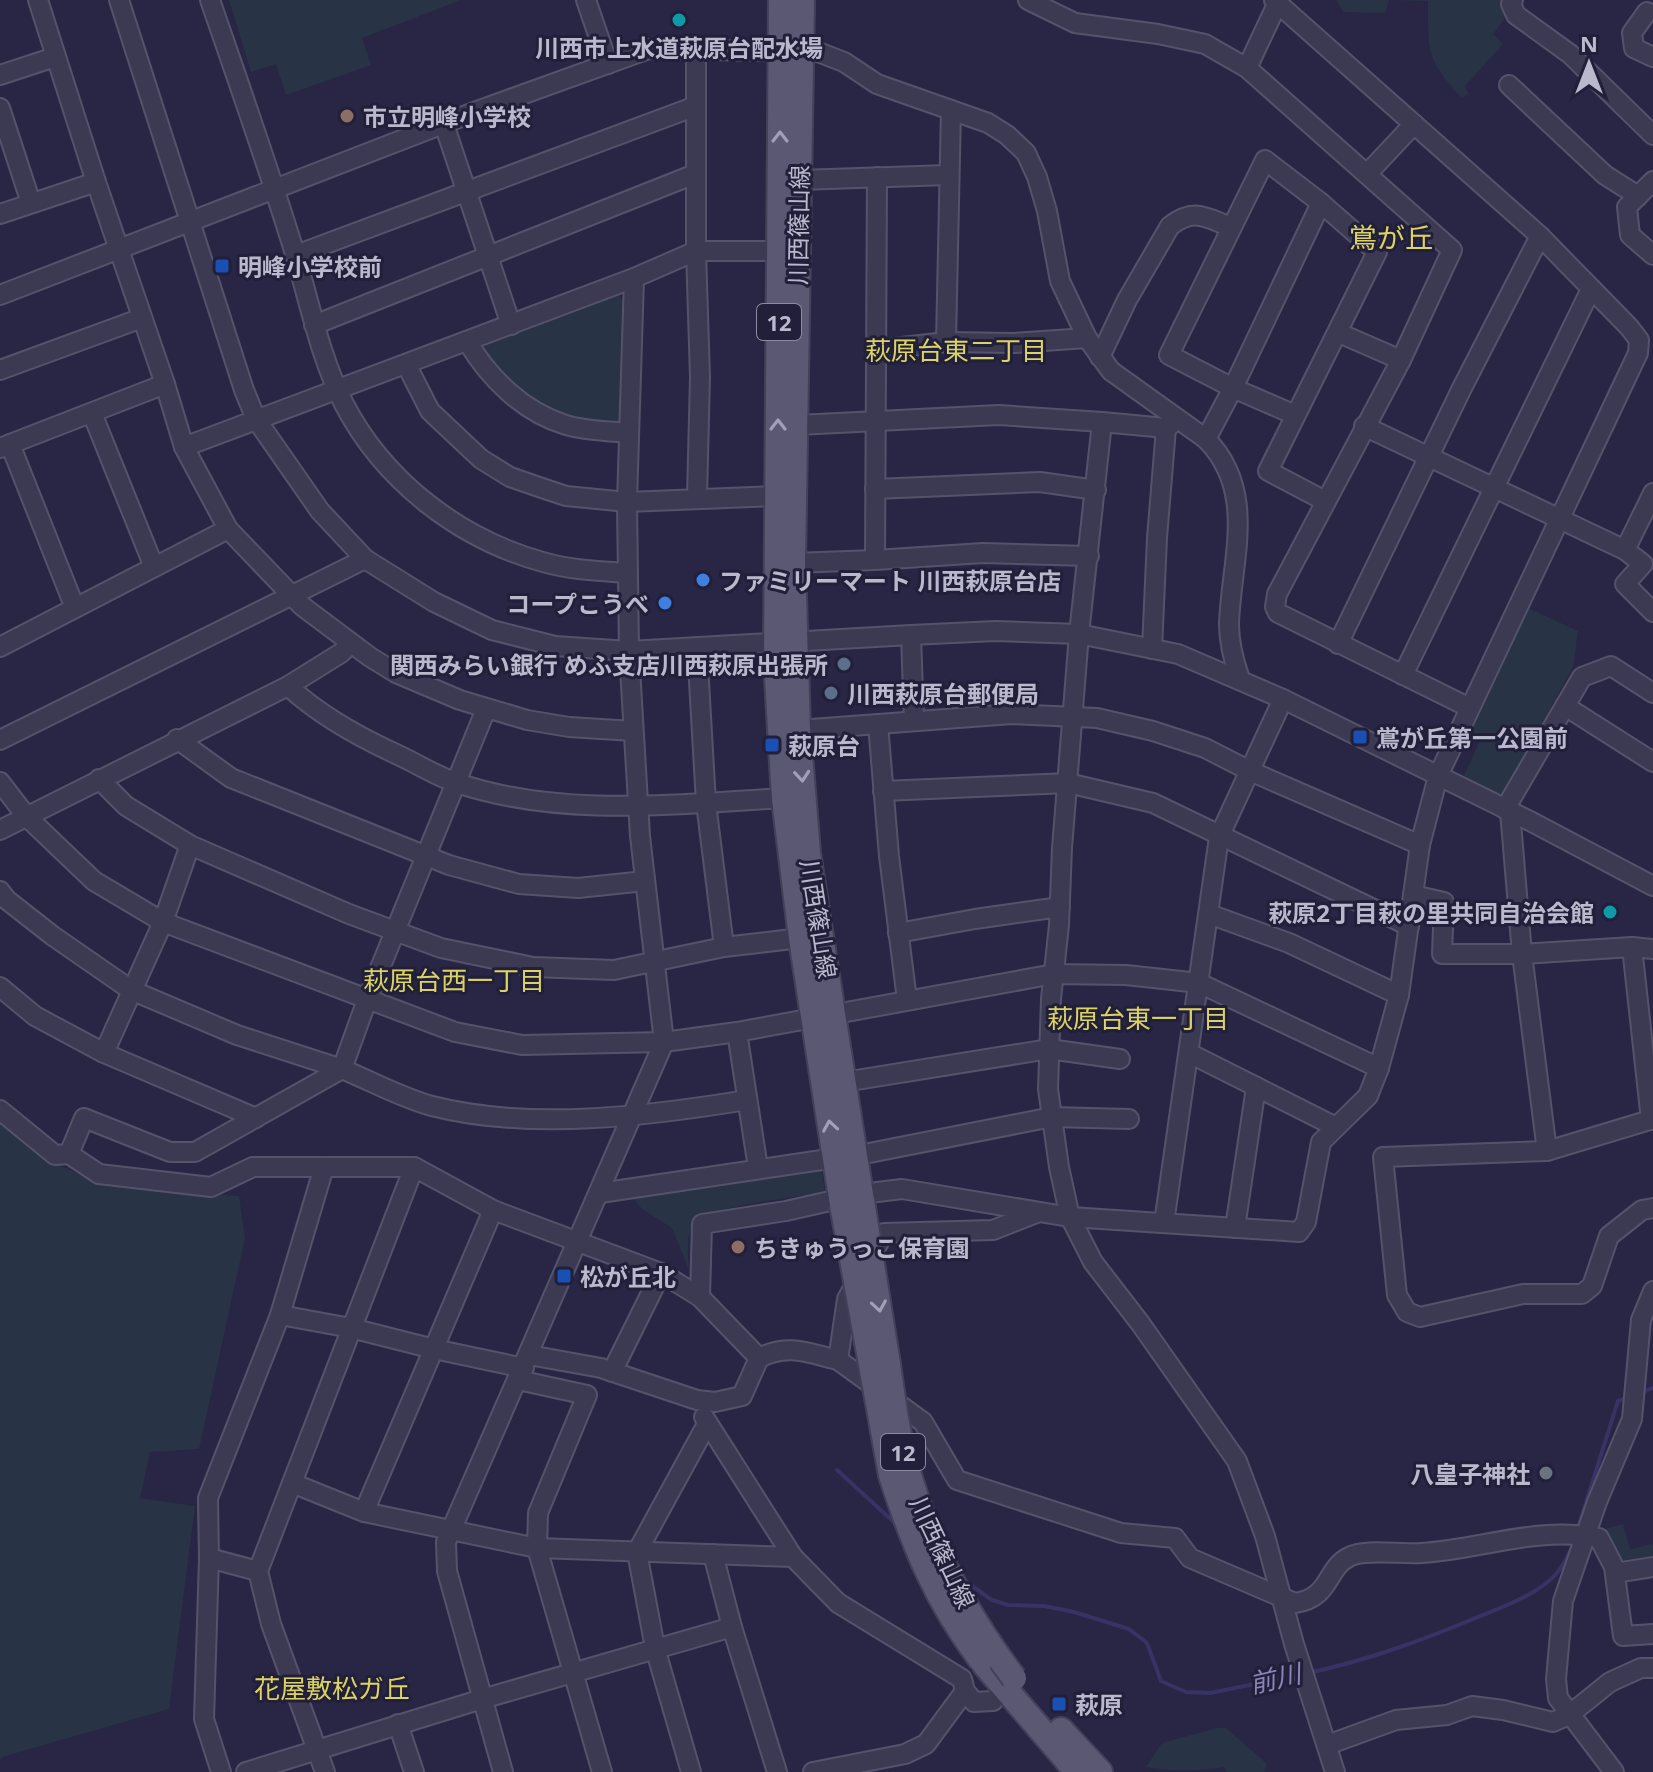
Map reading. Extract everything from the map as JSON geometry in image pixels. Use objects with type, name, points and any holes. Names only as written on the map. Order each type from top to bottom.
[{"type":"main road","name":"川西篠山線","points":[[781,0],[791,50],[799,180],[793,563],[785,643],[798,730],[823,1016],[891,1475],[908,1527],[936,1592],[985,1665],[1008,1682],[1100,1772]]},
{"type":"main road","name":"川西篠山線","points":[[802,0],[791,50],[779,251],[777,496],[785,643],[784,798],[801,938],[844,1082],[845,1157]]},
{"type":"main road","name":"川西篠山線","points":[[852,1199],[908,1471],[935,1547],[1008,1682],[1077,1772]]},
{"type":"street","points":[[38,0],[184,447],[228,529],[290,594],[351,643],[396,673],[429,689],[486,709],[569,727],[633,731]]},
{"type":"street","points":[[119,0],[256,419],[320,511],[365,559],[420,595],[492,630],[555,646],[629,651],[995,631],[1079,634],[1178,654],[1283,699],[1508,810],[1653,886]]},
{"type":"street","points":[[210,0],[296,255],[314,325],[338,390],[344,405],[385,466],[443,517],[497,546],[543,562],[584,570],[627,573]]},
{"type":"street","points":[[586,0],[608,64]]},
{"type":"street","points":[[1028,0],[1075,23],[1205,44],[1247,68],[1452,250],[1401,360],[1277,594],[1275,607],[1278,613],[1468,707]]},
{"type":"street","points":[[1513,0],[1511,4],[1516,15],[1570,54],[1653,135]]},
{"type":"street","points":[[1247,68],[1278,1],[1540,236],[1653,354]]},
{"type":"street","points":[[1645,8],[1632,33],[1634,48],[1653,57]]},
{"type":"street","points":[[0,295],[119,247],[649,49],[791,50],[831,57],[877,84],[988,123],[1026,153],[1044,200],[1060,281],[1087,338],[1111,371],[1172,423],[1206,439],[1225,464],[1236,500],[1240,533],[1229,626],[1240,679]]},
{"type":"street","points":[[696,49],[695,174],[700,377],[697,497]]},
{"type":"street","points":[[0,75],[55,57]]},
{"type":"street","points":[[1509,85],[1605,175],[1638,196]]},
{"type":"street","points":[[296,255],[696,106]]},
{"type":"street","points":[[0,108],[31,203]]},
{"type":"street","points":[[946,342],[951,110]]},
{"type":"street","points":[[444,124],[511,325]]},
{"type":"street","points":[[1367,174],[1414,124]]},
{"type":"street","points":[[1295,415],[1169,355],[1265,160],[1377,252],[1268,471],[1325,501]]},
{"type":"street","points":[[314,325],[695,174]]},
{"type":"street","points":[[799,180],[948,175]]},
{"type":"street","points":[[875,560],[877,177]]},
{"type":"street","points":[[1653,181],[1627,207],[1630,235],[1653,255]]},
{"type":"street","points":[[0,214],[96,182]]},
{"type":"street","points":[[1206,439],[1321,203]]},
{"type":"street","points":[[1100,357],[1127,300],[1170,226],[1179,218],[1202,214],[1231,227]]},
{"type":"street","points":[[1338,644],[1540,236]]},
{"type":"street","points":[[184,447],[634,278],[696,251],[779,251]]},
{"type":"street","points":[[503,1772],[447,1571],[446,1542],[664,1042],[638,807],[629,651],[627,502],[634,278]]},
{"type":"street","points":[[1403,675],[1591,289]]},
{"type":"street","points":[[0,370],[142,318]]},
{"type":"street","points":[[1339,333],[1401,360]]},
{"type":"street","points":[[876,350],[946,342],[1014,343],[1087,338]]},
{"type":"street","points":[[700,1297],[702,1224],[902,1189],[1070,1217],[1299,1232],[1306,1222],[1321,1142],[1368,1096],[1379,1068],[1399,995],[1420,845],[1438,776],[1638,353],[1639,340]]},
{"type":"street","points":[[467,341],[491,377],[539,413],[565,425],[629,433]]},
{"type":"street","points":[[406,364],[430,411],[481,459],[510,477],[566,496],[627,502],[777,496]]},
{"type":"street","points":[[75,608],[5,446],[165,384]]},
{"type":"street","points":[[92,413],[154,567]]},
{"type":"street","points":[[797,425],[999,415],[1172,423]]},
{"type":"street","points":[[1102,422],[1079,634],[1049,1049],[1048,1089],[1059,1167],[1070,1217],[1093,1262],[1237,1461],[1265,1536],[1294,1644],[1335,1772]]},
{"type":"street","points":[[1152,649],[1157,538],[1172,423]]},
{"type":"street","points":[[1364,426],[1625,550],[1643,564],[1625,584],[1653,612]]},
{"type":"street","points":[[875,489],[1040,482],[1096,490]]},
{"type":"street","points":[[1625,550],[1653,493]]},
{"type":"street","points":[[0,647],[228,529]]},
{"type":"street","points":[[793,563],[983,553],[1089,556]]},
{"type":"street","points":[[0,740],[365,559]]},
{"type":"street","points":[[911,635],[914,721]]},
{"type":"street","points":[[0,830],[288,686],[341,653],[351,643]]},
{"type":"street","points":[[697,647],[706,803],[724,947]]},
{"type":"street","points":[[1547,1151],[1522,954],[1508,810],[1582,677],[1611,666],[1653,693]]},
{"type":"street","points":[[288,686],[308,705],[371,742],[456,783],[550,801],[638,807],[784,798]]},
{"type":"street","points":[[1164,1223],[1219,837],[1283,699]]},
{"type":"street","points":[[1565,706],[1653,762]]},
{"type":"street","points":[[69,1154],[84,1118],[170,1152],[195,1152],[342,1069],[367,1000],[486,709]]},
{"type":"street","points":[[798,730],[1012,714],[1097,718],[1153,731],[1205,748],[1250,771],[1420,845]]},
{"type":"street","points":[[878,724],[907,1000]]},
{"type":"street","points":[[177,739],[231,778],[449,865],[519,884],[578,888],[645,881]]},
{"type":"street","points":[[99,779],[126,806],[190,845],[395,932],[441,948],[533,967],[614,970],[724,947],[801,938]]},
{"type":"street","points":[[0,782],[27,817],[94,881],[163,922],[455,1032],[522,1045],[664,1042],[737,1032],[1054,974],[1126,975],[1199,983],[1379,1068]]},
{"type":"street","points":[[883,791],[1068,783],[1153,803],[1409,926]]},
{"type":"street","points":[[104,1053],[163,922],[190,845]]},
{"type":"street","points":[[0,891],[53,936],[131,990],[237,1035],[342,1069],[431,1105],[504,1119],[668,1113],[747,1100]]},
{"type":"street","points":[[1413,895],[1444,902],[1442,954],[1522,954],[1632,947],[1653,949]]},
{"type":"street","points":[[898,933],[1060,907]]},
{"type":"street","points":[[1209,914],[1289,943],[1399,995]]},
{"type":"street","points":[[1632,947],[1652,1120],[1547,1151],[1383,1157],[1397,1295],[1407,1312],[1420,1317],[1523,1294],[1582,1294],[1592,1286],[1609,1236],[1642,1210],[1653,1208]]},
{"type":"street","points":[[0,987],[35,1016],[104,1053],[256,1118]]},
{"type":"street","points":[[737,1032],[758,1168]]},
{"type":"street","points":[[844,1082],[1049,1049],[1120,1059]]},
{"type":"street","points":[[1189,1053],[1336,1127]]},
{"type":"street","points":[[1235,1228],[1256,1087]]},
{"type":"street","points":[[0,1110],[55,1155],[69,1154],[99,1174],[211,1187],[253,1167],[414,1167],[493,1210],[661,1273],[700,1297],[759,1358]]},
{"type":"street","points":[[600,1193],[845,1157],[1052,1117],[1129,1119]]},
{"type":"street","points":[[221,1772],[204,1719],[208,1498],[280,1315],[324,1167]]},
{"type":"street","points":[[325,1772],[271,1624],[258,1571],[414,1167]]},
{"type":"street","points":[[364,1512],[493,1210]]},
{"type":"street","points":[[838,1360],[847,1299],[884,1233],[993,1230],[1039,1212]]},
{"type":"street","points":[[612,1372],[661,1273]]},
{"type":"street","points":[[1614,1772],[1558,1698],[1556,1679],[1563,1601],[1632,1419],[1644,1375],[1641,1320],[1653,1291]]},
{"type":"street","points":[[280,1315],[524,1368],[612,1372],[697,1400],[715,1402],[742,1396],[759,1358],[776,1349],[801,1351],[838,1360],[923,1422],[957,1480],[1121,1533],[1175,1538],[1190,1558],[1295,1603],[1309,1601],[1347,1557],[1358,1554],[1423,1553],[1535,1535],[1569,1533],[1599,1538],[1615,1573],[1623,1636],[1653,1634]]},
{"type":"street","points":[[524,1368],[587,1395],[538,1513],[537,1548],[602,1772]]},
{"type":"street","points":[[697,1400],[707,1424],[793,1557],[838,1603],[962,1679],[965,1691],[974,1702],[993,1701],[1008,1682]]},
{"type":"street","points":[[691,1772],[655,1648],[637,1552],[707,1424]]},
{"type":"street","points":[[292,1483],[364,1512],[537,1548],[793,1557]]},
{"type":"street","points":[[713,1554],[777,1772]]},
{"type":"street","points":[[209,1558],[258,1571]]},
{"type":"street","points":[[1615,1573],[1653,1567]]},
{"type":"street","points":[[246,1772],[398,1724],[732,1627]]},
{"type":"street","points":[[1327,1745],[1396,1720],[1447,1715],[1472,1706],[1553,1722],[1569,1715],[1610,1682],[1641,1668],[1653,1668]]},
{"type":"street","points":[[813,1772],[905,1754],[926,1744],[965,1691]]},
{"type":"street","points":[[398,1724],[414,1772]]},
{"type":"shaded area","points":[[229,0],[461,0],[362,38],[371,65],[286,95],[276,64],[251,72]]},
{"type":"shaded area","points":[[1336,0],[1389,0],[1385,13],[1344,12]]},
{"type":"shaded area","points":[[1389,0],[1508,0],[1508,14],[1493,34],[1503,44],[1465,86],[1468,94],[1462,98],[1435,63],[1429,44],[1428,1]]},
{"type":"shaded area","points":[[618,292],[623,301],[622,418],[615,424],[570,416],[528,398],[504,380],[482,349],[484,342]]},
{"type":"shaded area","points":[[1524,606],[1578,631],[1573,667],[1501,799],[1463,778],[1482,736],[1463,729]]},
{"type":"shaded area","points":[[0,1118],[50,1161],[104,1185],[239,1196],[245,1238],[199,1449],[150,1452],[140,1498],[195,1506],[169,1709],[0,1760]]},
{"type":"shaded area","points":[[821,1166],[825,1192],[719,1211],[696,1221],[689,1238],[689,1270],[672,1228],[642,1209],[633,1198]]},
{"type":"shaded area","points":[[1623,1524],[1630,1549],[1653,1544],[1653,1563],[1627,1568],[1616,1557],[1601,1530]]},
{"type":"shaded area","points":[[1226,1728],[1267,1764],[1264,1772],[1227,1772],[1224,1767],[1165,1770],[1146,1767],[1162,1743]]},
{"type":"waterway","name":"前川","points":[[1639,1393],[1653,1388]]},
{"type":"waterway","name":"前川","points":[[1578,1528],[1618,1401],[1627,1398]]},
{"type":"waterway","name":"前川","points":[[837,1470],[897,1525]]},
{"type":"waterway","name":"前川","points":[[1308,1673],[1391,1650],[1517,1601],[1557,1573],[1574,1541]]},
{"type":"waterway","name":"前川","points":[[965,1581],[992,1600],[1008,1605],[1044,1606],[1129,1629],[1147,1643],[1161,1681],[1186,1692],[1210,1693],[1299,1675]]},
{"type":"place","name":"川西市上水道萩原台配水場","points":[[679,20]]},
{"type":"place","name":"市立明峰小学校","points":[[347,116]]},
{"type":"place","name":"明峰小学校前","points":[[222,266]]},
{"type":"place","name":"ファミリーマート 川西萩原台店","points":[[703,580]]},
{"type":"place","name":"コープこうべ","points":[[665,603]]},
{"type":"place","name":"関西みらい銀行 めふ支店川西萩原出張所","points":[[844,664]]},
{"type":"place","name":"川西萩原台郵便局","points":[[831,693]]},
{"type":"place","name":"鴬が丘第一公園前","points":[[1360,737]]},
{"type":"place","name":"萩原台","points":[[772,745]]},
{"type":"place","name":"萩原2丁目萩の里共同自治会館","points":[[1610,912]]},
{"type":"place","name":"ちきゅうっこ保育園","points":[[738,1247]]},
{"type":"place","name":"松が丘北","points":[[564,1276]]},
{"type":"place","name":"八皇子神社","points":[[1546,1473]]},
{"type":"place","name":"萩原","points":[[1059,1704]]},
{"type":"district","name":"鴬が丘","points":[[1391,237]]},
{"type":"district","name":"萩原台東二丁目","points":[[956,350]]},
{"type":"district","name":"萩原台西一丁目","points":[[454,980]]},
{"type":"district","name":"萩原台東一丁目","points":[[1138,1018]]},
{"type":"district","name":"花屋敷松ガ丘","points":[[332,1688]]}]
